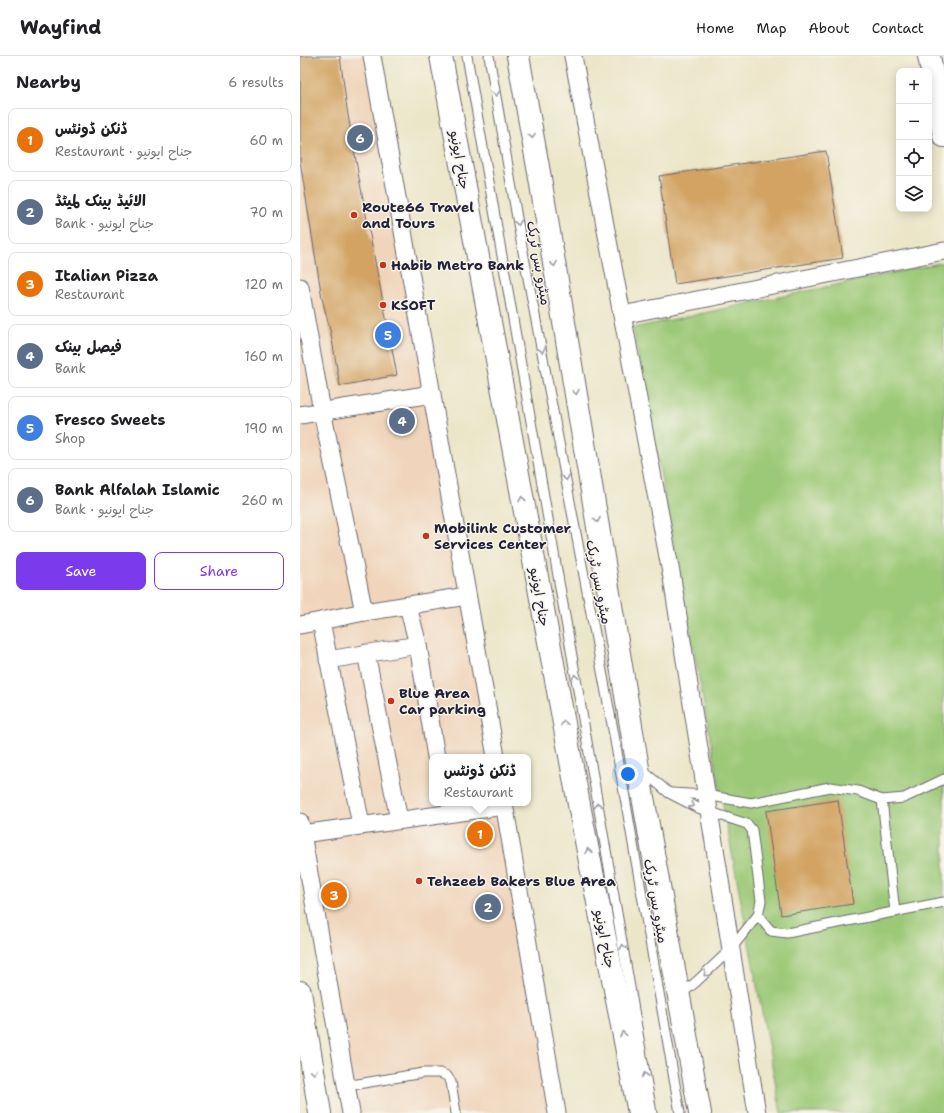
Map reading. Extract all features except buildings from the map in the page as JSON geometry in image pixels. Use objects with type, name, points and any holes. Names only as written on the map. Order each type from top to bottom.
[{"type":"main road","name":"جناح ایونیو","points":[[441,56],[580,810],[639,1113]]},
{"type":"main road","points":[[518,56],[540,178],[638,767],[700,1113]]},
{"type":"main road","points":[[929,56],[944,136]]},
{"type":"main road","points":[[300,992],[320,1113]]},
{"type":"street","points":[[372,56],[495,754]]},
{"type":"street","points":[[573,56],[672,578],[757,1113]]},
{"type":"street","points":[[622,315],[944,251]]},
{"type":"street","points":[[300,287],[322,411],[364,612]]},
{"type":"street","points":[[300,415],[432,394]]},
{"type":"street","points":[[300,625],[364,612],[467,596]]},
{"type":"street","points":[[408,606],[418,645],[436,754]]},
{"type":"street","points":[[321,621],[361,825]]},
{"type":"street","points":[[328,660],[418,645]]},
{"type":"street","points":[[366,653],[399,820]]},
{"type":"street","points":[[351,1113],[301,828],[361,825],[399,820],[444,809],[489,806]]},
{"type":"street","points":[[504,806],[557,1113]]},
{"type":"lane","points":[[467,56],[652,1113]]},
{"type":"lane","name":"میٹرو بس ٹریک","points":[[489,56],[521,241],[614,735],[680,1113]]},
{"type":"lane","points":[[638,767],[669,793],[698,808],[747,824],[752,830],[761,900],[758,915],[730,949],[696,982],[679,996]]},
{"type":"lane","points":[[669,793],[706,795],[751,803],[830,787],[858,791],[882,800],[904,798],[944,779]]},
{"type":"lane","points":[[882,800],[895,912]]},
{"type":"lane","points":[[758,915],[771,930],[787,934],[944,902]]},
{"type":"lane","points":[[346,1086],[423,1074],[440,1073],[447,1076],[451,1082],[456,1113]]},
{"type":"shaded area","points":[[300,56],[372,56],[494,754],[429,754],[429,806],[503,806],[556,1113],[351,1113],[300,823]]},
{"type":"green space","points":[[944,262],[944,1113],[781,1113],[633,328]]},
{"type":"place","name":"Bank Alfalah Islamic","points":[[360,138]]},
{"type":"place","name":"Route66 Travel and Tours","points":[[354,215]]},
{"type":"place","name":"Habib Metro Bank","points":[[383,265]]},
{"type":"place","name":"KSOFT","points":[[383,305]]},
{"type":"place","name":"Fresco Sweets","points":[[388,335]]},
{"type":"place","name":"فیصل بینک","points":[[402,421]]},
{"type":"place","name":"Mobilink Customer Services Center","points":[[426,536]]},
{"type":"place","name":"Blue Area Car parking","points":[[391,701]]},
{"type":"place","name":"ڈنکن ڈونٹس","points":[[480,834]]},
{"type":"place","name":"Tehzeeb Bakers Blue Area","points":[[419,881]]},
{"type":"place","name":"Italian Pizza","points":[[334,895]]},
{"type":"place","name":"الائیڈ بینک لمیٹڈ","points":[[488,907]]}]
